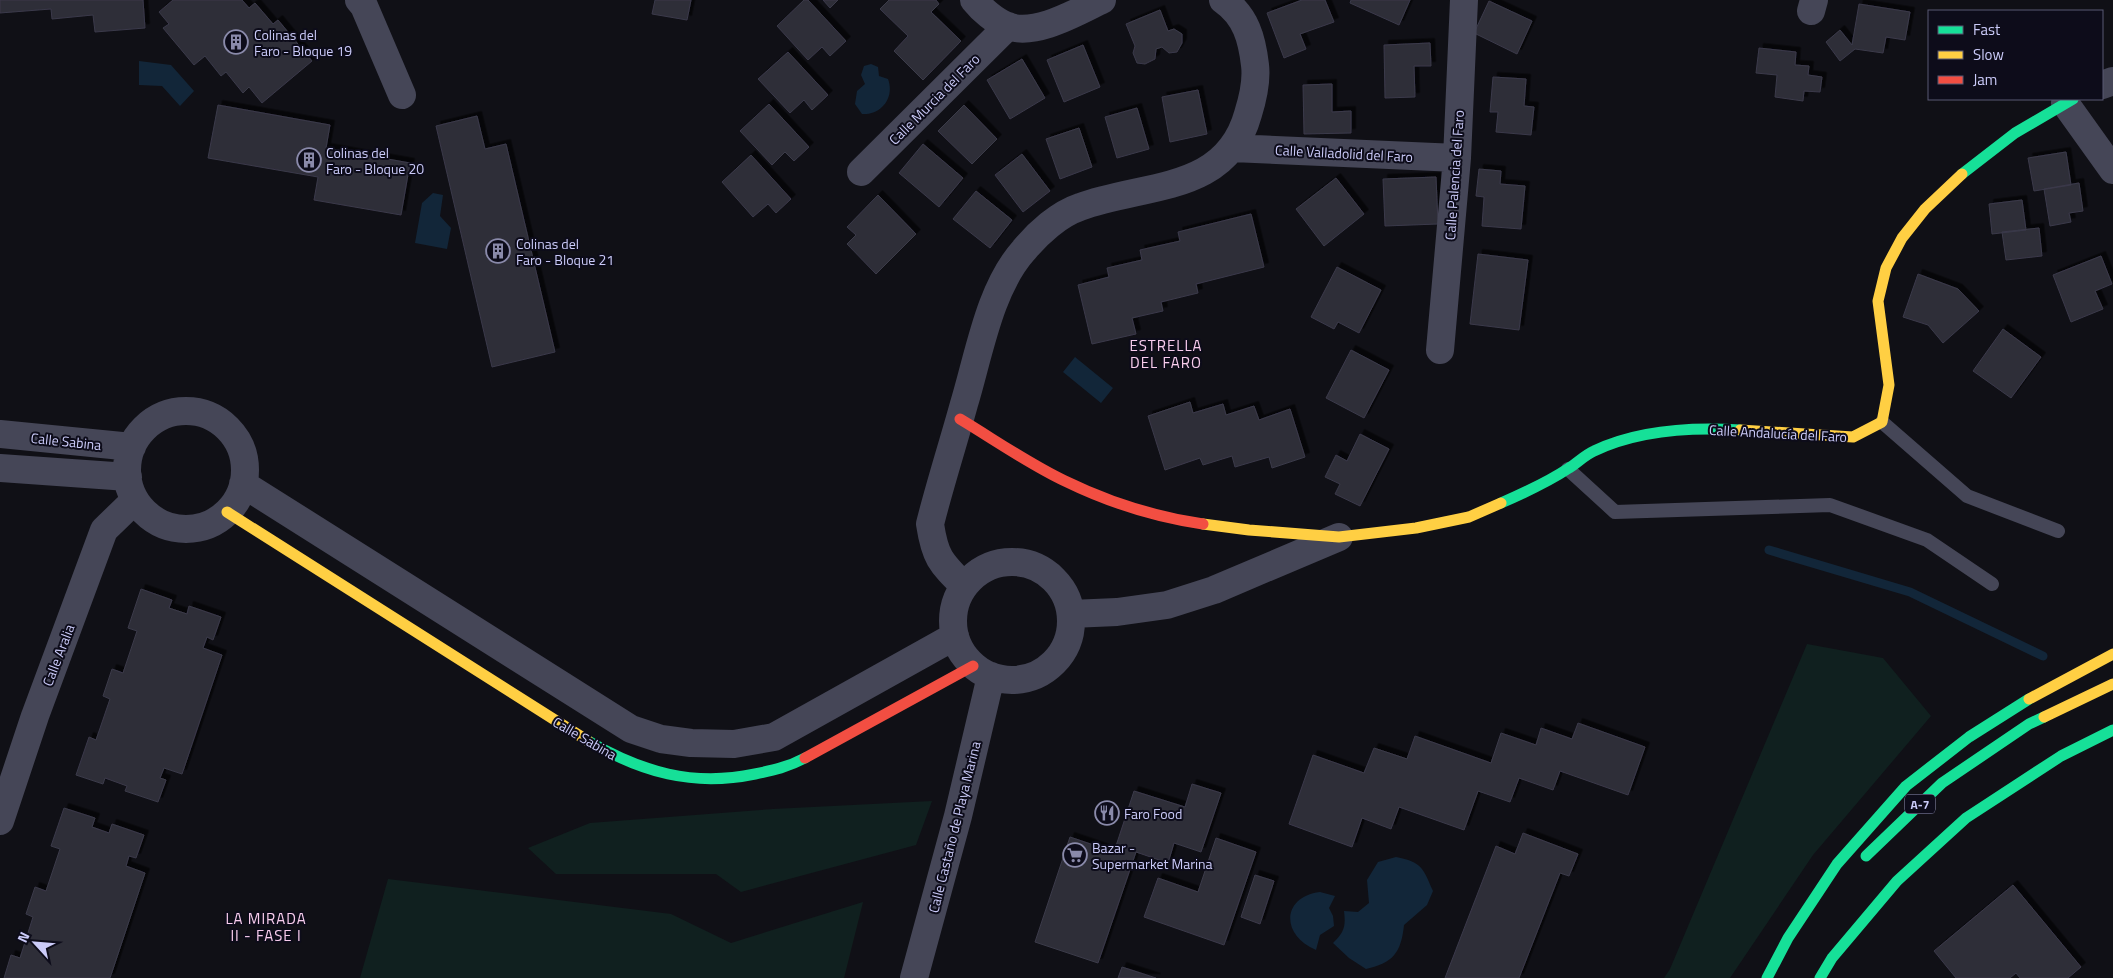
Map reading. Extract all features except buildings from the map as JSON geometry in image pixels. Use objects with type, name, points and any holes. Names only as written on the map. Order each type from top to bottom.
[{"type":"main road","points":[[1882,422],[1889,387],[1878,299],[1887,264],[1910,226],[1944,188],[2014,134],[2069,101]]},
{"type":"main road","name":"Calle Andalucía del Faro","points":[[960,419],[1064,481],[1118,504],[1183,521],[1249,530],[1339,538],[1416,528],[1469,516],[1530,490],[1568,469],[1591,452],[1616,442],[1644,435],[1682,430],[1730,429],[1853,437],[1882,422]]},
{"type":"main road","name":"Calle Sabina","points":[[227,512],[578,735],[618,758],[650,770],[692,779],[736,778],[788,767],[982,671]]},
{"type":"main road","points":[[1767,978],[1788,938],[1836,864],[1906,786],[1969,737],[2046,689],[2113,654]]},
{"type":"main road","name":"A-7","points":[[1858,864],[1942,783],[2030,724],[2113,684]]},
{"type":"main road","points":[[1820,978],[1832,958],[1897,880],[1966,818],[2061,756],[2113,730]]},
{"type":"main road","points":[[2061,756],[2113,742]]},
{"type":"main road","points":[[1773,978],[1798,937],[1822,908]]},
{"type":"street","points":[[359,0],[364,6],[402,95]]},
{"type":"street","points":[[974,0],[982,9],[1008,26],[1031,28],[1064,19],[1102,0]]},
{"type":"street","points":[[964,586],[946,569],[934,550],[930,524],[988,322],[1004,278],[1023,250],[1035,238],[1047,227],[1079,207],[1195,177],[1216,166],[1232,148],[1245,127],[1252,101],[1256,72],[1252,41],[1243,19],[1223,0]]},
{"type":"street","name":"Calle Palencia del Faro","points":[[1440,350],[1457,158],[1464,0]]},
{"type":"street","name":"Calle Murcia del Faro","points":[[861,172],[1008,26]]},
{"type":"street","points":[[2069,101],[2113,170]]},
{"type":"street","name":"Calle Valladolid del Faro","points":[[1232,148],[1457,158]]},
{"type":"street","points":[[183,410],[204,413],[222,422],[236,437],[244,456],[245,475],[243,484],[241,493],[227,512],[216,521],[199,528],[180,529],[162,524],[146,514],[131,488],[127,462],[132,447],[146,426],[164,415],[183,410]]},
{"type":"street","name":"Calle Sabina","points":[[0,434],[132,447]]},
{"type":"street","points":[[0,468],[131,488]]},
{"type":"street","points":[[243,484],[631,729],[661,739],[691,743],[734,744],[774,736],[955,636]]},
{"type":"street","name":"Calle Aralia","points":[[0,821],[35,716],[104,530],[131,488]]},
{"type":"street","points":[[1071,614],[1117,612],[1167,605],[1214,590],[1339,538]]},
{"type":"street","points":[[1017,561],[1038,567],[1054,579],[1066,596],[1071,614],[1070,632],[1063,650],[1051,665],[1036,675],[1018,680],[999,679],[982,671],[967,660],[957,645],[952,625],[954,604],[964,586],[978,571],[997,563],[1017,561]]},
{"type":"street","name":"Calle Castaño de Playa Marina","points":[[914,978],[958,816],[982,671]]},
{"type":"street","points":[[0,772],[35,716]]},
{"type":"lane","points":[[1882,422],[1967,496],[2058,531]]},
{"type":"lane","points":[[1568,469],[1615,512],[1830,505],[1928,540],[1992,584]]},
{"type":"shaded area","points":[[1807,644],[1883,658],[1931,716],[1813,855],[1730,978],[1664,978],[1670,969]]},
{"type":"shaded area","points":[[932,801],[916,845],[741,892],[716,874],[556,874],[528,848],[590,823],[773,809]]},
{"type":"shaded area","points":[[388,879],[671,914],[731,943],[863,902],[844,978],[360,978]]},
{"type":"water","points":[[139,61],[171,65],[194,91],[180,106],[162,86],[139,85]]},
{"type":"water","points":[[871,64],[878,67],[879,76],[888,79],[890,93],[885,104],[875,112],[862,114],[855,104],[857,91],[865,84],[861,75],[864,66]]},
{"type":"water","points":[[433,193],[443,195],[440,216],[451,228],[447,249],[415,243],[422,203]]},
{"type":"water","points":[[1075,357],[1113,388],[1101,403],[1063,372]]},
{"type":"water","points":[[1396,857],[1411,861],[1420,867],[1424,871],[1433,891],[1427,905],[1404,925],[1401,943],[1394,955],[1383,964],[1366,969],[1349,958],[1333,943],[1340,936],[1343,929],[1345,921],[1344,911],[1358,912],[1369,903],[1367,880],[1378,862]]},
{"type":"water","points":[[1320,892],[1335,896],[1329,908],[1333,916],[1334,926],[1320,935],[1316,950],[1296,936],[1290,918],[1292,909],[1298,901],[1307,895]]},
{"type":"waterway","points":[[1769,550],[1910,592],[2043,656]]},
{"type":"traffic: fast","points":[[1962,174],[2015,133],[2071,100]]},
{"type":"traffic: fast","points":[[1501,503],[1553,478],[1591,453],[1629,438],[1684,430],[1740,430]]},
{"type":"traffic: fast","points":[[1767,978],[1788,938],[1837,864],[1906,786],[1969,737],[2029,699]]},
{"type":"traffic: fast","points":[[1866,856],[1942,783],[2029,724],[2044,717]]},
{"type":"traffic: fast","points":[[1820,978],[1832,958],[1897,881],[1966,818],[2061,756],[2113,730]]},
{"type":"traffic: fast","points":[[588,741],[608,752],[648,768],[668,774],[710,779],[755,774],[781,768],[805,758]]},
{"type":"traffic: slow","points":[[1740,430],[1853,437],[1882,422],[1889,385],[1878,301],[1886,268],[1902,238],[1925,209],[1962,174]]},
{"type":"traffic: slow","points":[[1203,524],[1249,530],[1339,537],[1416,528],[1469,517],[1501,503]]},
{"type":"traffic: slow","points":[[227,512],[588,741]]},
{"type":"traffic: slow","points":[[2029,699],[2113,654]]},
{"type":"traffic: slow","points":[[2044,717],[2113,684]]},
{"type":"traffic: jam","points":[[960,419],[1012,452],[1081,489],[1150,513],[1203,524]]},
{"type":"traffic: jam","points":[[805,758],[973,666]]},
{"type":"place","name":"Colinas del Faro - Bloque 19","points":[[236,42]]},
{"type":"place","name":"Colinas del Faro - Bloque 20","points":[[309,160]]},
{"type":"place","name":"Colinas del Faro - Bloque 21","points":[[498,251]]},
{"type":"place","name":"Faro Food","points":[[1107,813]]},
{"type":"place","name":"Bazar - Supermarket Marina","points":[[1075,855]]},
{"type":"district","name":"ESTRELLA DEL FARO","points":[[1166,354]]},
{"type":"district","name":"LA MIRADA II - FASE I","points":[[266,926]]}]
